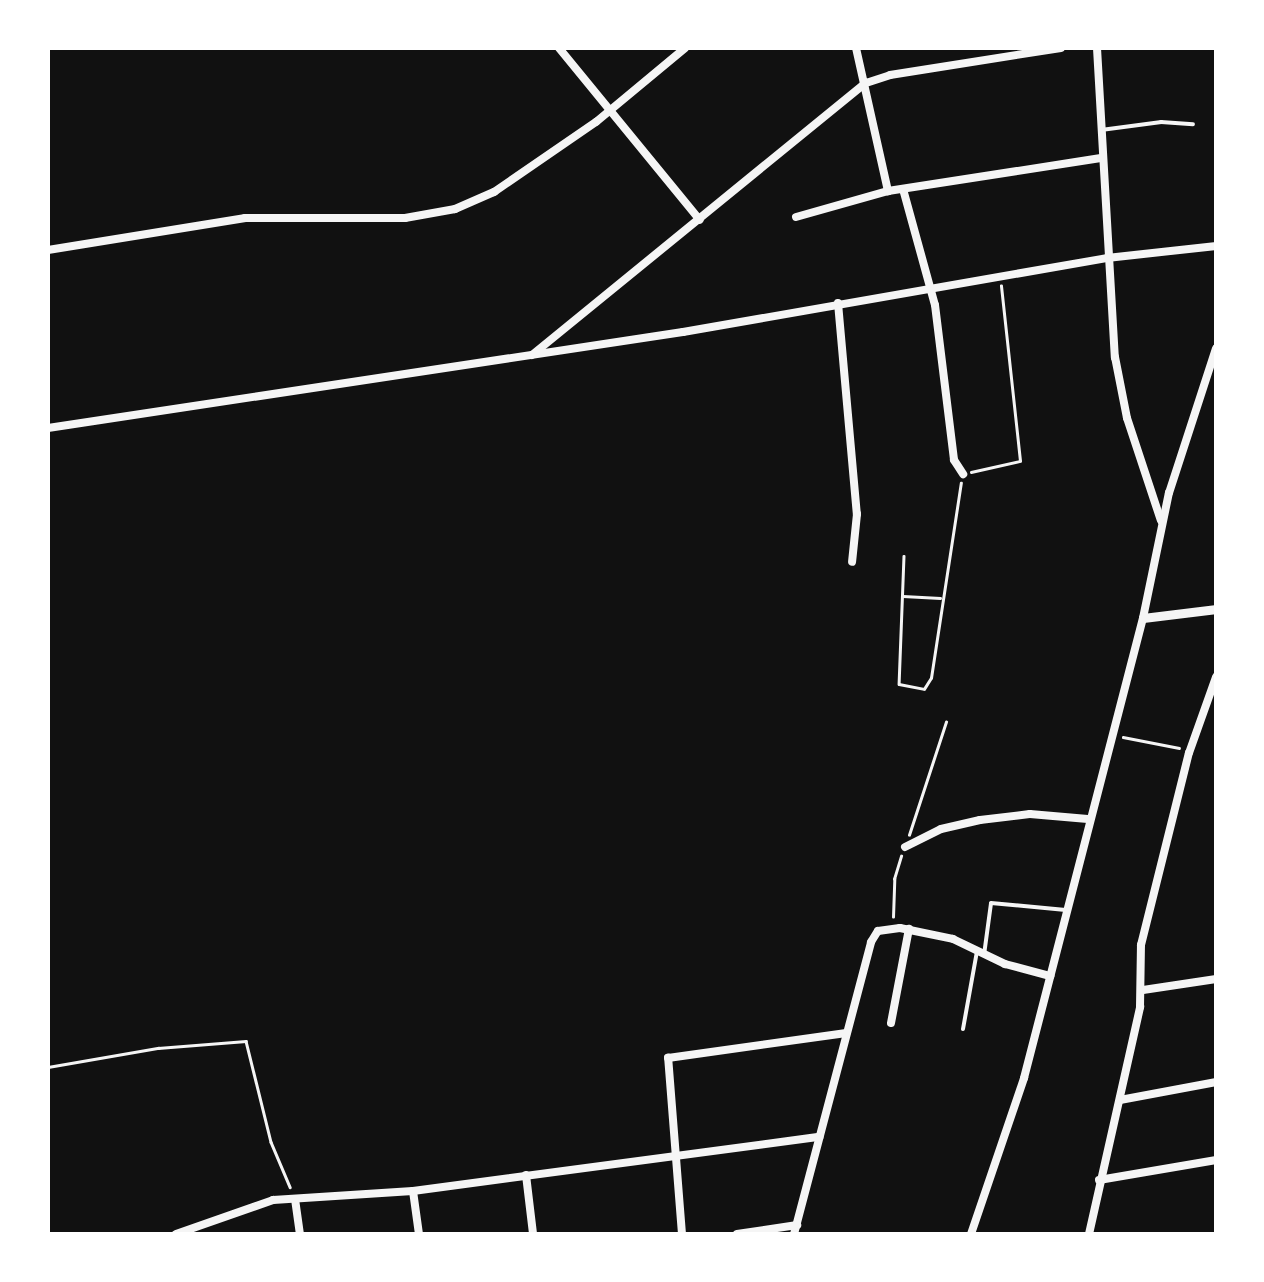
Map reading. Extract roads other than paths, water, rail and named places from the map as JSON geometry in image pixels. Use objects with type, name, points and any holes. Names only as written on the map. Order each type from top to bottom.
[{"type":"street","points":[[559,48],[700,220]]},
{"type":"street","points":[[48,250],[244,218],[406,218],[438,214],[494,192],[611,110],[685,48]]},
{"type":"street","points":[[856,48],[888,190]]},
{"type":"street","points":[[532,355],[550,336],[700,220],[866,83],[890,74],[1062,48]]},
{"type":"street","points":[[1097,48],[1107,258],[1119,381],[1162,524]]},
{"type":"street","points":[[796,218],[888,190],[1102,158]]},
{"type":"street","points":[[902,189],[940,335],[954,460],[963,474]]},
{"type":"street","points":[[48,428],[532,355],[1107,258],[1216,246]]},
{"type":"street","points":[[838,302],[856,500],[852,562]]},
{"type":"street","points":[[971,1234],[1020,1093],[1088,819],[1144,618],[1162,524],[1216,348]]},
{"type":"street","points":[[1144,618],[1216,609]]},
{"type":"street","points":[[1089,1234],[1142,990],[1141,946],[1189,753],[1216,677]]},
{"type":"street","points":[[905,846],[940,830],[980,820],[1030,814],[1088,819]]},
{"type":"street","points":[[737,1234],[796,1230],[846,1033],[871,942],[878,931],[890,927],[909,929],[1050,976]]},
{"type":"street","points":[[891,1023],[909,929]]},
{"type":"street","points":[[1142,990],[1216,979]]},
{"type":"street","points":[[682,1234],[668,1058],[846,1033]]},
{"type":"street","points":[[1120,1100],[1216,1082]]},
{"type":"street","points":[[176,1234],[259,1204],[413,1190],[818,1138]]},
{"type":"street","points":[[1099,1180],[1216,1160]]},
{"type":"street","points":[[526,1175],[533,1234]]},
{"type":"street","points":[[413,1190],[419,1234]]},
{"type":"street","points":[[295,1199],[300,1234]]},
{"type":"lane","points":[[1101,130],[1161,122],[1193,124]]},
{"type":"lane","points":[[963,1029],[990,903],[1066,910]]}]
